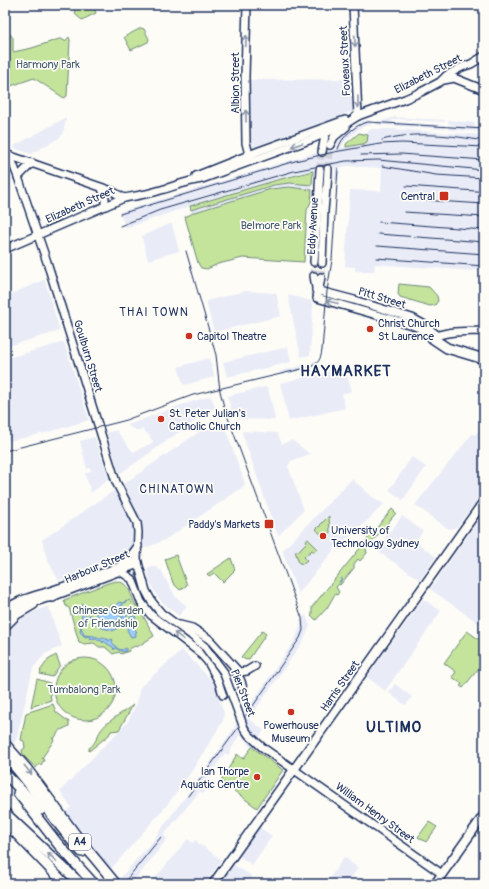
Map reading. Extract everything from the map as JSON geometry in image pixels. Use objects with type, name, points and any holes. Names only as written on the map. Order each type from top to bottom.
[{"type":"highway","points":[[435,338],[448,348],[484,359]]},
{"type":"highway","points":[[435,338],[484,354]]},
{"type":"highway","points":[[5,616],[20,606],[50,596],[53,597]]},
{"type":"highway","name":"A4","points":[[5,744],[28,769],[78,838],[115,884]]},
{"type":"highway","points":[[5,756],[20,772],[67,836],[115,884]]},
{"type":"highway","points":[[5,775],[58,844],[94,884]]},
{"type":"highway","points":[[5,775],[43,812],[110,884]]},
{"type":"highway","points":[[5,813],[81,884]]},
{"type":"highway","points":[[5,822],[65,884]]},
{"type":"highway","points":[[37,854],[60,884]]},
{"type":"main road","name":"Albion Street","points":[[247,5],[245,76],[246,143],[250,158]]},
{"type":"main road","name":"Foveaux Street","points":[[353,5],[358,116]]},
{"type":"main road","name":"Elizabeth Street","points":[[5,249],[124,198],[162,190],[189,180],[202,178],[250,158],[311,136],[331,125],[405,99],[440,82],[447,75],[484,56]]},
{"type":"main road","points":[[465,82],[461,78],[460,74],[471,64]]},
{"type":"main road","points":[[440,82],[453,78],[484,90]]},
{"type":"main road","name":"Elizabeth Street","points":[[325,134],[348,123],[358,116]]},
{"type":"main road","points":[[326,150],[334,137],[358,116]]},
{"type":"main road","points":[[326,150],[325,134],[327,128],[331,125]]},
{"type":"main road","points":[[325,134],[321,132],[311,136],[326,150]]},
{"type":"main road","points":[[7,155],[112,191],[124,198]]},
{"type":"main road","name":"Goulburn Street","points":[[7,155],[18,177],[38,235],[80,363],[101,437],[116,482],[137,524],[138,562]]},
{"type":"main road","points":[[18,177],[32,163]]},
{"type":"main road","name":"Eddy Avenue","points":[[322,263],[324,170]]},
{"type":"main road","points":[[102,188],[105,198],[105,206]]},
{"type":"main road","name":"Eddy Avenue","points":[[314,262],[323,188]]},
{"type":"main road","name":"Pitt Street","points":[[318,277],[318,293],[349,299],[412,318],[420,322],[435,338]]},
{"type":"main road","points":[[435,338],[455,332],[484,331]]},
{"type":"main road","name":"Harris Street","points":[[213,884],[484,501]]},
{"type":"main road","points":[[138,545],[120,569],[144,593],[144,607],[151,615],[194,647],[208,662],[218,681],[223,695]]},
{"type":"main road","name":"Harbour Street","points":[[5,627],[23,611],[120,569],[132,562],[138,562]]},
{"type":"main road","name":"Pier Street","points":[[138,562],[144,593],[158,609],[198,641],[218,663],[226,679],[246,731],[270,753],[295,769]]},
{"type":"main road","name":"Harbour Street","points":[[5,610],[24,599],[120,569]]},
{"type":"main road","points":[[176,624],[192,628],[221,651],[232,666],[241,682],[243,689]]},
{"type":"main road","points":[[232,666],[237,671],[242,673],[255,666]]},
{"type":"main road","name":"William Henry Street","points":[[295,769],[442,874]]},
{"type":"main road","points":[[435,884],[484,815]]},
{"type":"shaded area","points":[[354,79],[354,111],[250,148],[250,80]]},
{"type":"shaded area","points":[[395,117],[445,120],[445,122],[397,119],[390,121],[394,122],[393,126],[376,125],[377,121]]},
{"type":"shaded area","points":[[65,118],[63,134],[59,138],[31,154],[14,148],[14,146]]},
{"type":"shaded area","points":[[371,120],[371,125],[364,126],[358,130],[345,141],[341,148],[365,143],[367,141],[367,133],[371,129],[484,135],[484,270],[473,271],[375,264],[374,271],[355,271],[355,267],[345,266],[350,190],[381,191],[382,168],[340,167],[339,180],[334,180],[335,168],[292,175],[175,211],[126,228],[119,212],[311,154],[336,149],[338,142],[342,137],[357,124]]},
{"type":"shaded area","points":[[448,120],[475,123],[475,127],[484,128],[484,132],[448,130],[448,125],[458,126],[448,123]]},
{"type":"shaded area","points":[[396,122],[445,125],[445,129],[395,126]]},
{"type":"shaded area","points":[[290,183],[312,185],[312,190],[303,188],[277,188],[192,213],[191,210],[270,186]]},
{"type":"shaded area","points":[[172,224],[179,251],[148,260],[142,236]]},
{"type":"shaded area","points":[[43,280],[45,281],[60,331],[5,347],[5,297]]},
{"type":"shaded area","points":[[245,291],[276,293],[281,316],[214,332],[206,301]]},
{"type":"shaded area","points":[[289,295],[311,301],[313,304],[310,355],[301,357]]},
{"type":"shaded area","points":[[64,342],[89,420],[49,432],[10,441],[8,440],[5,432],[5,359]]},
{"type":"shaded area","points":[[288,347],[291,362],[227,377],[223,362]]},
{"type":"shaded area","points":[[209,358],[214,375],[213,377],[185,385],[183,384],[178,367]]},
{"type":"shaded area","points":[[314,361],[319,363],[312,368],[281,375],[280,371],[309,364]]},
{"type":"shaded area","points":[[345,368],[352,391],[342,394],[345,408],[289,421],[280,383]]},
{"type":"shaded area","points":[[265,387],[268,388],[274,420],[238,419],[233,414],[227,396]]},
{"type":"shaded area","points":[[211,396],[215,407],[119,473],[107,433],[116,430],[133,452],[152,443],[153,441],[142,429],[140,431],[131,428],[128,425],[178,406]]},
{"type":"shaded area","points":[[215,421],[221,421],[224,425],[245,483],[243,487],[165,540],[66,581],[62,579],[59,581],[47,559],[42,540]]},
{"type":"shaded area","points":[[484,423],[484,491],[457,527],[451,529],[447,528],[415,505],[472,434],[475,435]]},
{"type":"shaded area","name":"Paddy's Markets","points":[[243,431],[277,433],[282,444],[292,440],[310,454],[291,461],[288,466],[304,510],[279,535],[277,534],[242,433]]},
{"type":"shaded area","points":[[94,437],[109,479],[91,493],[85,474],[91,471],[90,468],[87,469],[80,441]]},
{"type":"shaded area","points":[[412,457],[426,467],[403,500],[389,490]]},
{"type":"shaded area","name":"University of Technology Sydney","points":[[352,479],[374,498],[384,504],[354,534],[338,545],[298,594],[283,553],[284,549]]},
{"type":"shaded area","points":[[484,512],[484,627],[430,589]]},
{"type":"shaded area","name":"University of Technology Sydney","points":[[402,516],[423,531],[416,542],[436,557],[420,580],[376,550],[388,534],[388,530],[391,531]]},
{"type":"shaded area","points":[[147,567],[158,567],[159,571],[161,569],[176,597],[187,606],[179,616],[157,596],[150,583]]},
{"type":"shaded area","points":[[423,599],[441,611],[385,691],[367,677]]},
{"type":"shaded area","points":[[48,606],[62,646],[45,654],[33,668],[17,738],[14,743],[9,742],[5,738],[5,635],[26,615]]},
{"type":"shaded area","points":[[306,615],[310,626],[304,640],[249,719],[264,730],[260,737],[252,748],[240,734],[228,755],[225,753],[208,778],[211,781],[203,794],[200,791],[164,835],[167,839],[132,884],[115,884],[151,843],[203,773],[295,640],[301,624],[300,620]]},
{"type":"shaded area","points":[[182,650],[219,688],[221,706],[224,712],[223,721],[189,775],[167,805],[110,870],[65,813],[71,807],[60,791],[127,723],[137,703],[140,687]]},
{"type":"shaded area","points":[[395,684],[412,697],[407,704],[405,705],[390,694],[389,692]]},
{"type":"shaded area","points":[[259,827],[272,836],[252,865],[239,856]]},
{"type":"shaded area","points":[[188,839],[193,843],[196,840],[202,847],[203,846],[221,860],[205,884],[150,884]]},
{"type":"shaded area","points":[[344,857],[358,868],[347,884],[326,884]]},
{"type":"shaded area","points":[[232,864],[252,876],[247,884],[217,884]]},
{"type":"green space","points":[[73,5],[93,5],[96,13],[82,20],[76,15]]},
{"type":"green space","points":[[141,28],[144,29],[149,39],[148,42],[131,50],[124,37]]},
{"type":"green space","name":"Harmony Park","points":[[5,34],[10,34],[13,38],[13,52],[32,48],[59,39],[65,41],[69,37],[67,96],[64,98],[34,78],[5,88]]},
{"type":"green space","points":[[359,133],[368,135],[367,142],[346,147],[346,144]]},
{"type":"green space","points":[[313,171],[312,185],[290,183],[274,185],[191,210],[190,206]]},
{"type":"green space","name":"Belmore Park","points":[[289,187],[312,190],[311,202],[307,210],[304,262],[243,258],[218,264],[207,269],[201,268],[198,263],[185,217],[195,212],[271,189]]},
{"type":"green space","points":[[399,284],[429,287],[437,296],[438,301],[435,305],[430,306],[400,297],[398,294]]},
{"type":"green space","points":[[392,509],[396,513],[366,549],[367,553],[360,561],[358,559],[354,564],[354,568],[340,585],[339,584],[336,587],[339,592],[337,595],[335,594],[327,608],[316,620],[311,615],[312,607]]},
{"type":"green space","points":[[329,516],[330,533],[325,539],[316,529],[321,526],[320,525]]},
{"type":"green space","points":[[308,539],[318,549],[315,552],[312,550],[304,557],[307,560],[302,564],[299,563],[295,551],[300,551]]},
{"type":"green space","points":[[176,555],[187,585],[180,590],[173,583],[165,559]]},
{"type":"green space","points":[[231,558],[235,570],[223,582],[214,573],[209,576],[207,574]]},
{"type":"green space","name":"Chinese Garden of Friendship","points":[[116,581],[121,582],[127,587],[136,606],[138,606],[154,636],[137,647],[135,646],[129,649],[129,651],[121,654],[119,652],[113,654],[105,647],[99,647],[94,643],[84,644],[79,642],[69,608],[66,606],[64,600]]},
{"type":"green space","points":[[262,631],[266,634],[249,659],[246,660],[241,657]]},
{"type":"green space","points":[[467,631],[484,643],[484,672],[479,668],[463,688],[460,686],[462,684],[452,677],[456,672],[444,663]]},
{"type":"green space","points":[[56,655],[60,665],[52,677],[40,674],[40,671],[48,660]]},
{"type":"green space","name":"Tumbalong Park","points":[[85,658],[102,663],[107,667],[111,672],[116,689],[111,706],[107,711],[102,715],[85,720],[68,715],[63,711],[59,706],[54,689],[59,672],[63,667],[68,663]]},
{"type":"green space","points":[[37,679],[50,683],[51,700],[31,707]]},
{"type":"green space","points":[[53,704],[56,712],[69,722],[69,726],[59,731],[54,739],[52,738],[54,740],[42,758],[44,760],[41,765],[39,764],[36,768],[23,755],[22,750],[25,748],[24,741],[21,740],[26,713]]},
{"type":"green space","points":[[133,705],[119,730],[111,731],[109,735],[89,751],[89,748],[104,727],[111,720]]},
{"type":"green space","name":"Ian Thorpe Aquatic Centre","points":[[252,747],[283,770],[257,808],[221,781],[237,754],[243,759]]},
{"type":"green space","points":[[429,822],[437,827],[426,842],[418,837]]},
{"type":"water","points":[[127,601],[118,611],[122,619],[124,614],[131,611],[132,612],[126,616],[128,618],[136,615],[135,618],[138,622],[134,628],[137,632],[135,633],[136,636],[131,637],[127,630],[128,626],[120,626],[113,631],[99,626],[90,617],[84,618],[81,627],[84,635],[100,638],[104,637],[105,639],[108,639],[108,641],[112,639],[112,642],[118,649],[122,650],[126,648],[126,651],[123,652],[115,648],[114,650],[113,647],[104,641],[103,643],[96,638],[90,639],[91,637],[85,637],[80,632],[82,617],[81,608],[83,604],[85,607],[85,614],[87,616],[91,615],[94,619],[96,618],[98,609],[107,610],[111,608],[111,605],[115,606],[119,602],[122,603]]},
{"type":"waterway","points":[[339,582],[342,578]]},
{"type":"waterway","points":[[340,583],[342,579]]},
{"type":"waterway","points":[[128,601],[129,600],[132,603]]},
{"type":"tunnel","points":[[328,169],[329,151]]},
{"type":"tunnel","points":[[320,170],[321,152]]},
{"type":"tunnel","points":[[314,262],[314,276]]},
{"type":"tunnel","points":[[321,277],[322,263]]},
{"type":"tram line","points":[[338,149],[342,140],[354,128],[368,122],[484,129]]},
{"type":"tram line","points":[[5,451],[123,421],[193,395],[310,367],[317,363],[320,359],[322,350],[327,291],[332,260],[338,168]]},
{"type":"tram line","points":[[186,251],[216,355],[220,391],[224,407],[302,618],[303,630],[300,638],[246,716]]},
{"type":"tram line","points":[[188,796],[238,728]]},
{"type":"tram line","points":[[123,884],[161,837]]},
{"type":"railway","points":[[382,140],[395,137],[433,135],[484,141]]},
{"type":"railway","points":[[120,214],[295,161],[334,152],[380,144],[402,143],[484,147]]},
{"type":"railway","points":[[361,155],[401,154],[484,160]]},
{"type":"railway","points":[[120,226],[160,210],[294,171],[346,161],[378,160],[484,170]]},
{"type":"railway","points":[[382,166],[436,175],[484,178]]},
{"type":"railway","points":[[406,186],[484,192]]},
{"type":"railway","points":[[405,199],[484,204]]},
{"type":"railway","points":[[404,212],[484,217]]},
{"type":"railway","points":[[379,222],[484,230]]},
{"type":"railway","points":[[378,234],[484,242]]},
{"type":"railway","points":[[377,246],[484,254]]},
{"type":"railway","points":[[376,258],[484,266]]},
{"type":"place","name":"Central","points":[[444,196]]},
{"type":"place","name":"Christ Church St Laurence","points":[[370,329]]},
{"type":"place","name":"Capitol Theatre","points":[[189,336]]},
{"type":"place","name":"St. Peter Julian's Catholic Church","points":[[161,419]]},
{"type":"place","name":"Paddy's Markets","points":[[269,524]]},
{"type":"place","name":"University of Technology Sydney","points":[[323,536]]},
{"type":"place","name":"Powerhouse Museum","points":[[291,712]]},
{"type":"place","name":"Ian Thorpe Aquatic Centre","points":[[257,777]]},
{"type":"district","name":"THAI TOWN","points":[[154,312]]},
{"type":"district","name":"HAYMARKET","points":[[346,371]]},
{"type":"district","name":"CHINATOWN","points":[[177,489]]},
{"type":"district","name":"ULTIMO","points":[[394,727]]}]
